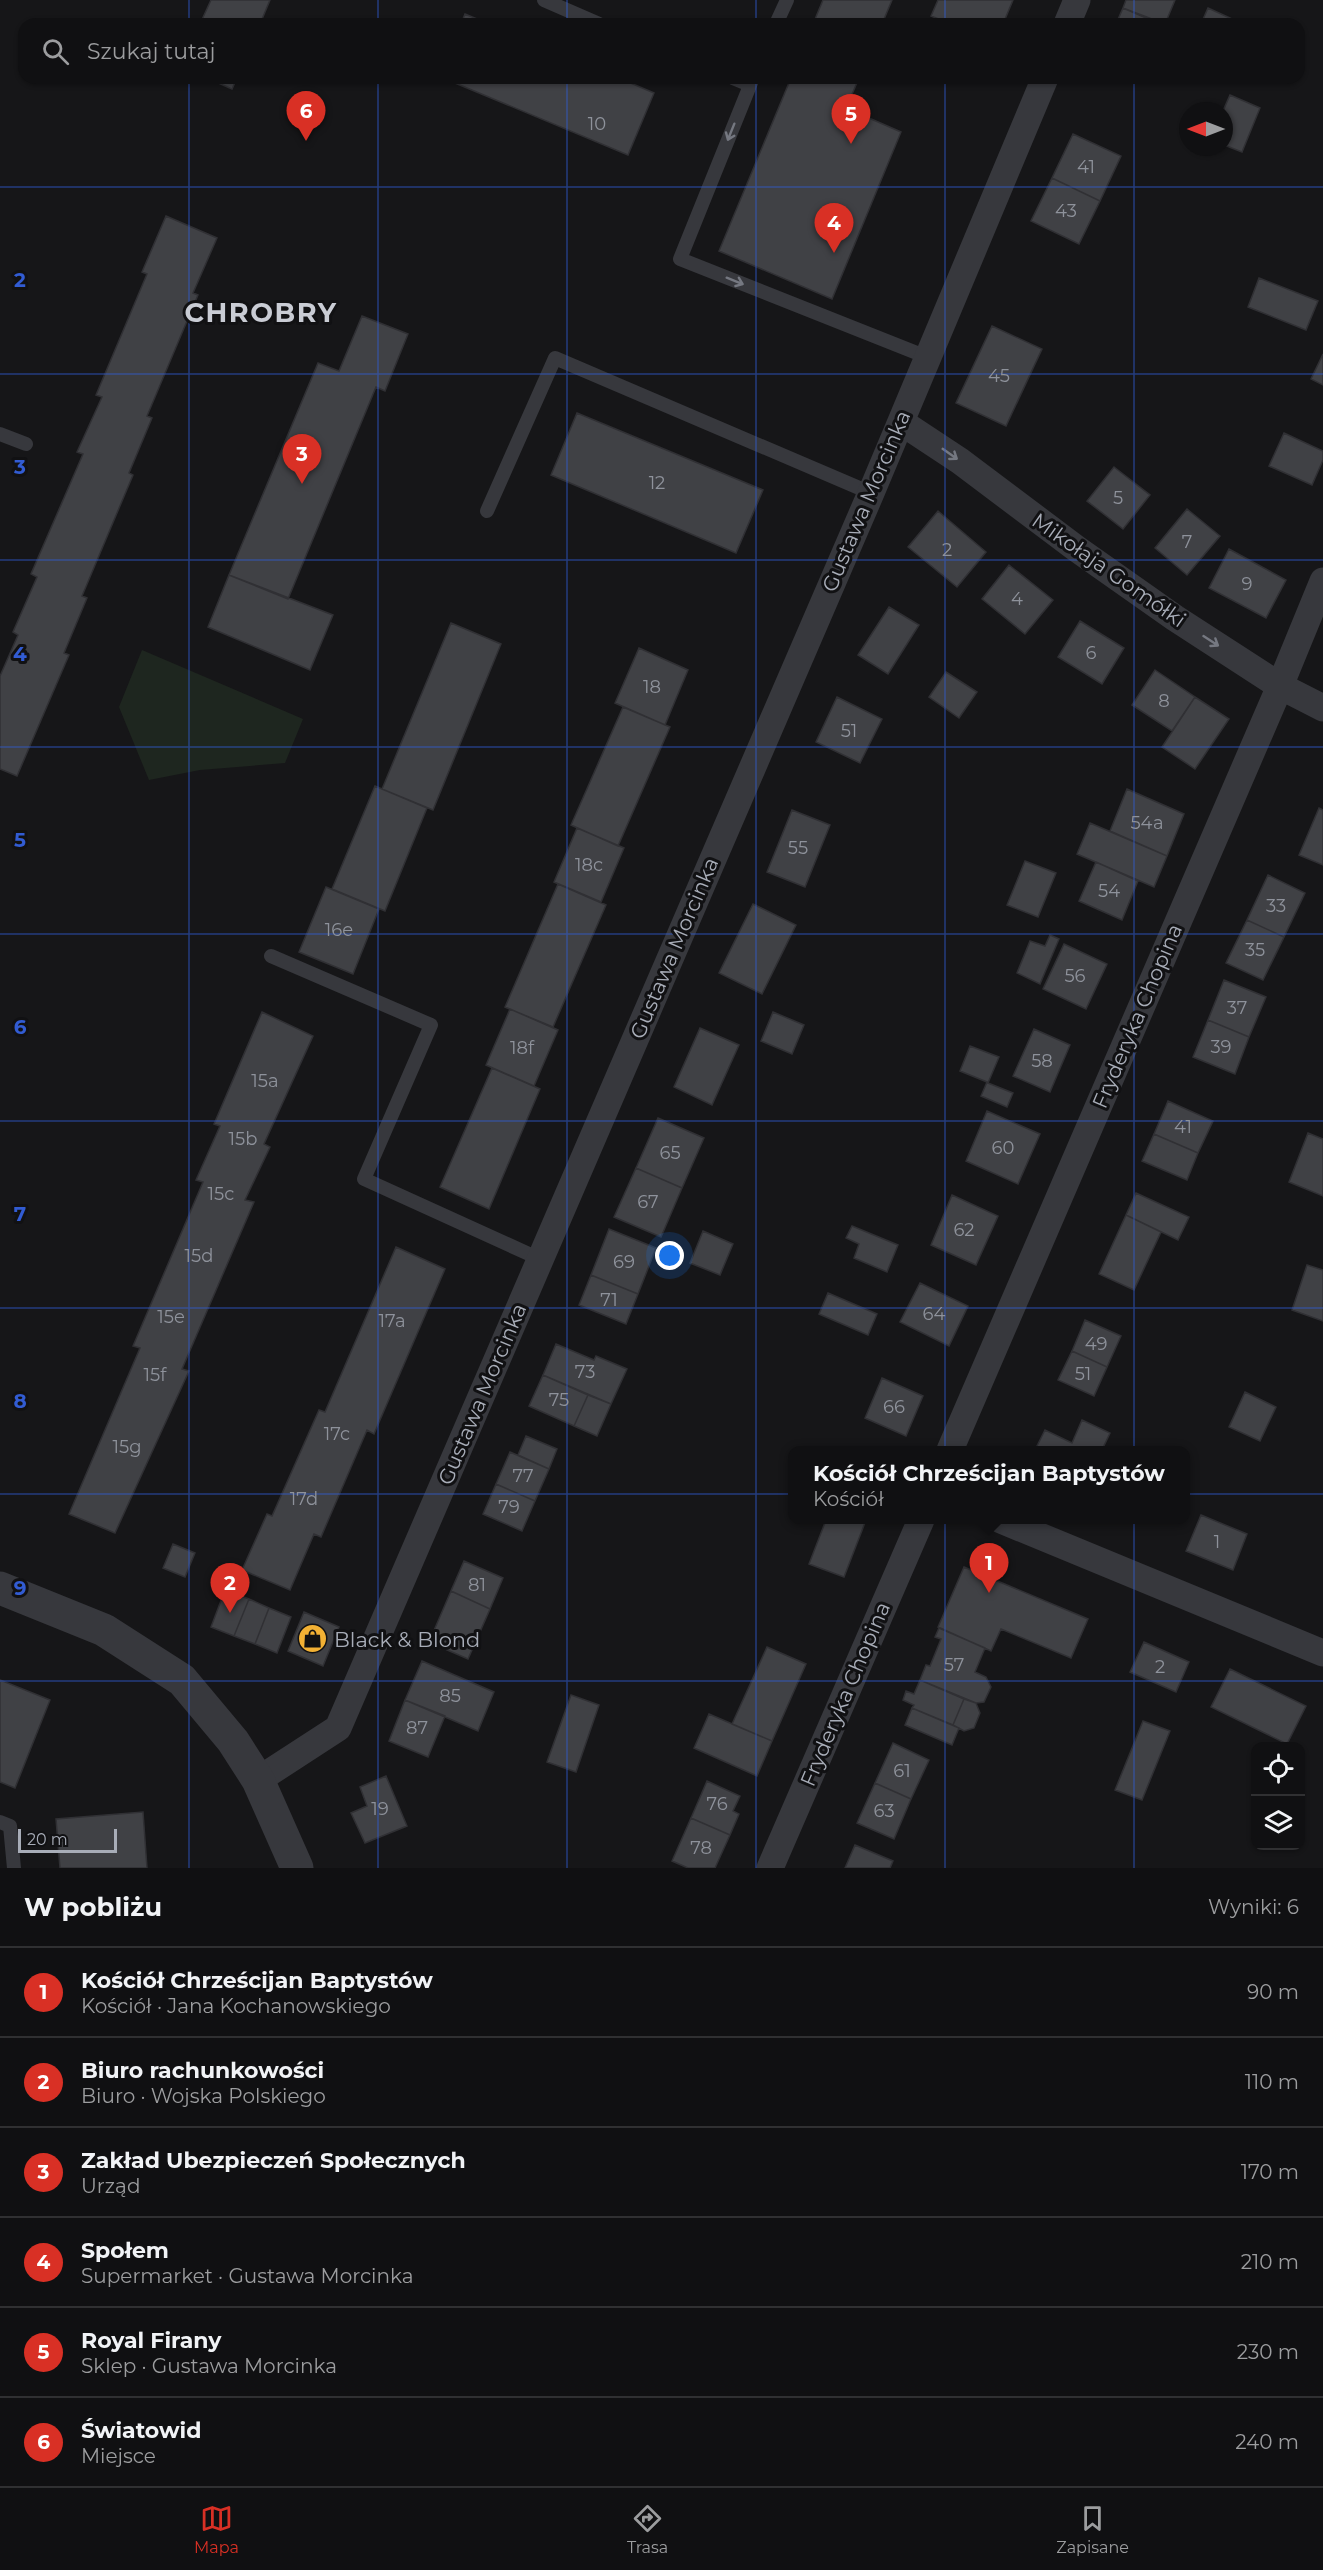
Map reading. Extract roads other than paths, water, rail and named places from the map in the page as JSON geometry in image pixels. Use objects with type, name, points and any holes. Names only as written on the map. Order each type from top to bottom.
[{"type":"street","points":[[1070,18],[1077,0]]},
{"type":"street","name":"Gustawa Morcinka","points":[[258,1780],[338,1728],[871,493],[1042,84]]},
{"type":"street","name":"Mikołaja Gomółki","points":[[901,422],[960,461],[1145,597],[1280,686],[1323,708]]},
{"type":"street","name":"Fryderyka Chopina","points":[[952,1446],[1280,686],[1323,581]]},
{"type":"street","name":"Fryderyka Chopina","points":[[770,1868],[919,1524]]},
{"type":"street","points":[[1011,1524],[1323,1653]]},
{"type":"street","points":[[0,1588],[104,1630],[182,1680],[233,1741],[258,1780],[297,1868]]},
{"type":"lane","points":[[544,0],[585,18]]},
{"type":"lane","points":[[779,18],[787,0]]},
{"type":"lane","points":[[750,84],[680,259],[927,357]]},
{"type":"lane","points":[[488,511],[555,358],[871,493]]},
{"type":"lane","points":[[0,434],[26,444]]},
{"type":"lane","points":[[271,956],[431,1025],[364,1179],[540,1259]]},
{"type":"lane","points":[[0,1822],[10,1826],[14,1868]]},
{"type":"place","name":"Światowid","points":[[306,141]]},
{"type":"place","name":"Royal Firany","points":[[851,144]]},
{"type":"place","name":"Społem","points":[[834,253]]},
{"type":"place","name":"Zakład Ubezpieczeń Społecznych","points":[[302,484]]},
{"type":"place","name":"Kościół Chrześcijan Baptystów","points":[[989,1593]]},
{"type":"place","name":"Biuro rachunkowości","points":[[230,1613]]},
{"type":"place","name":"Black & Blond","points":[[313,1639]]},
{"type":"district","name":"CHROBRY","points":[[261,312]]}]
